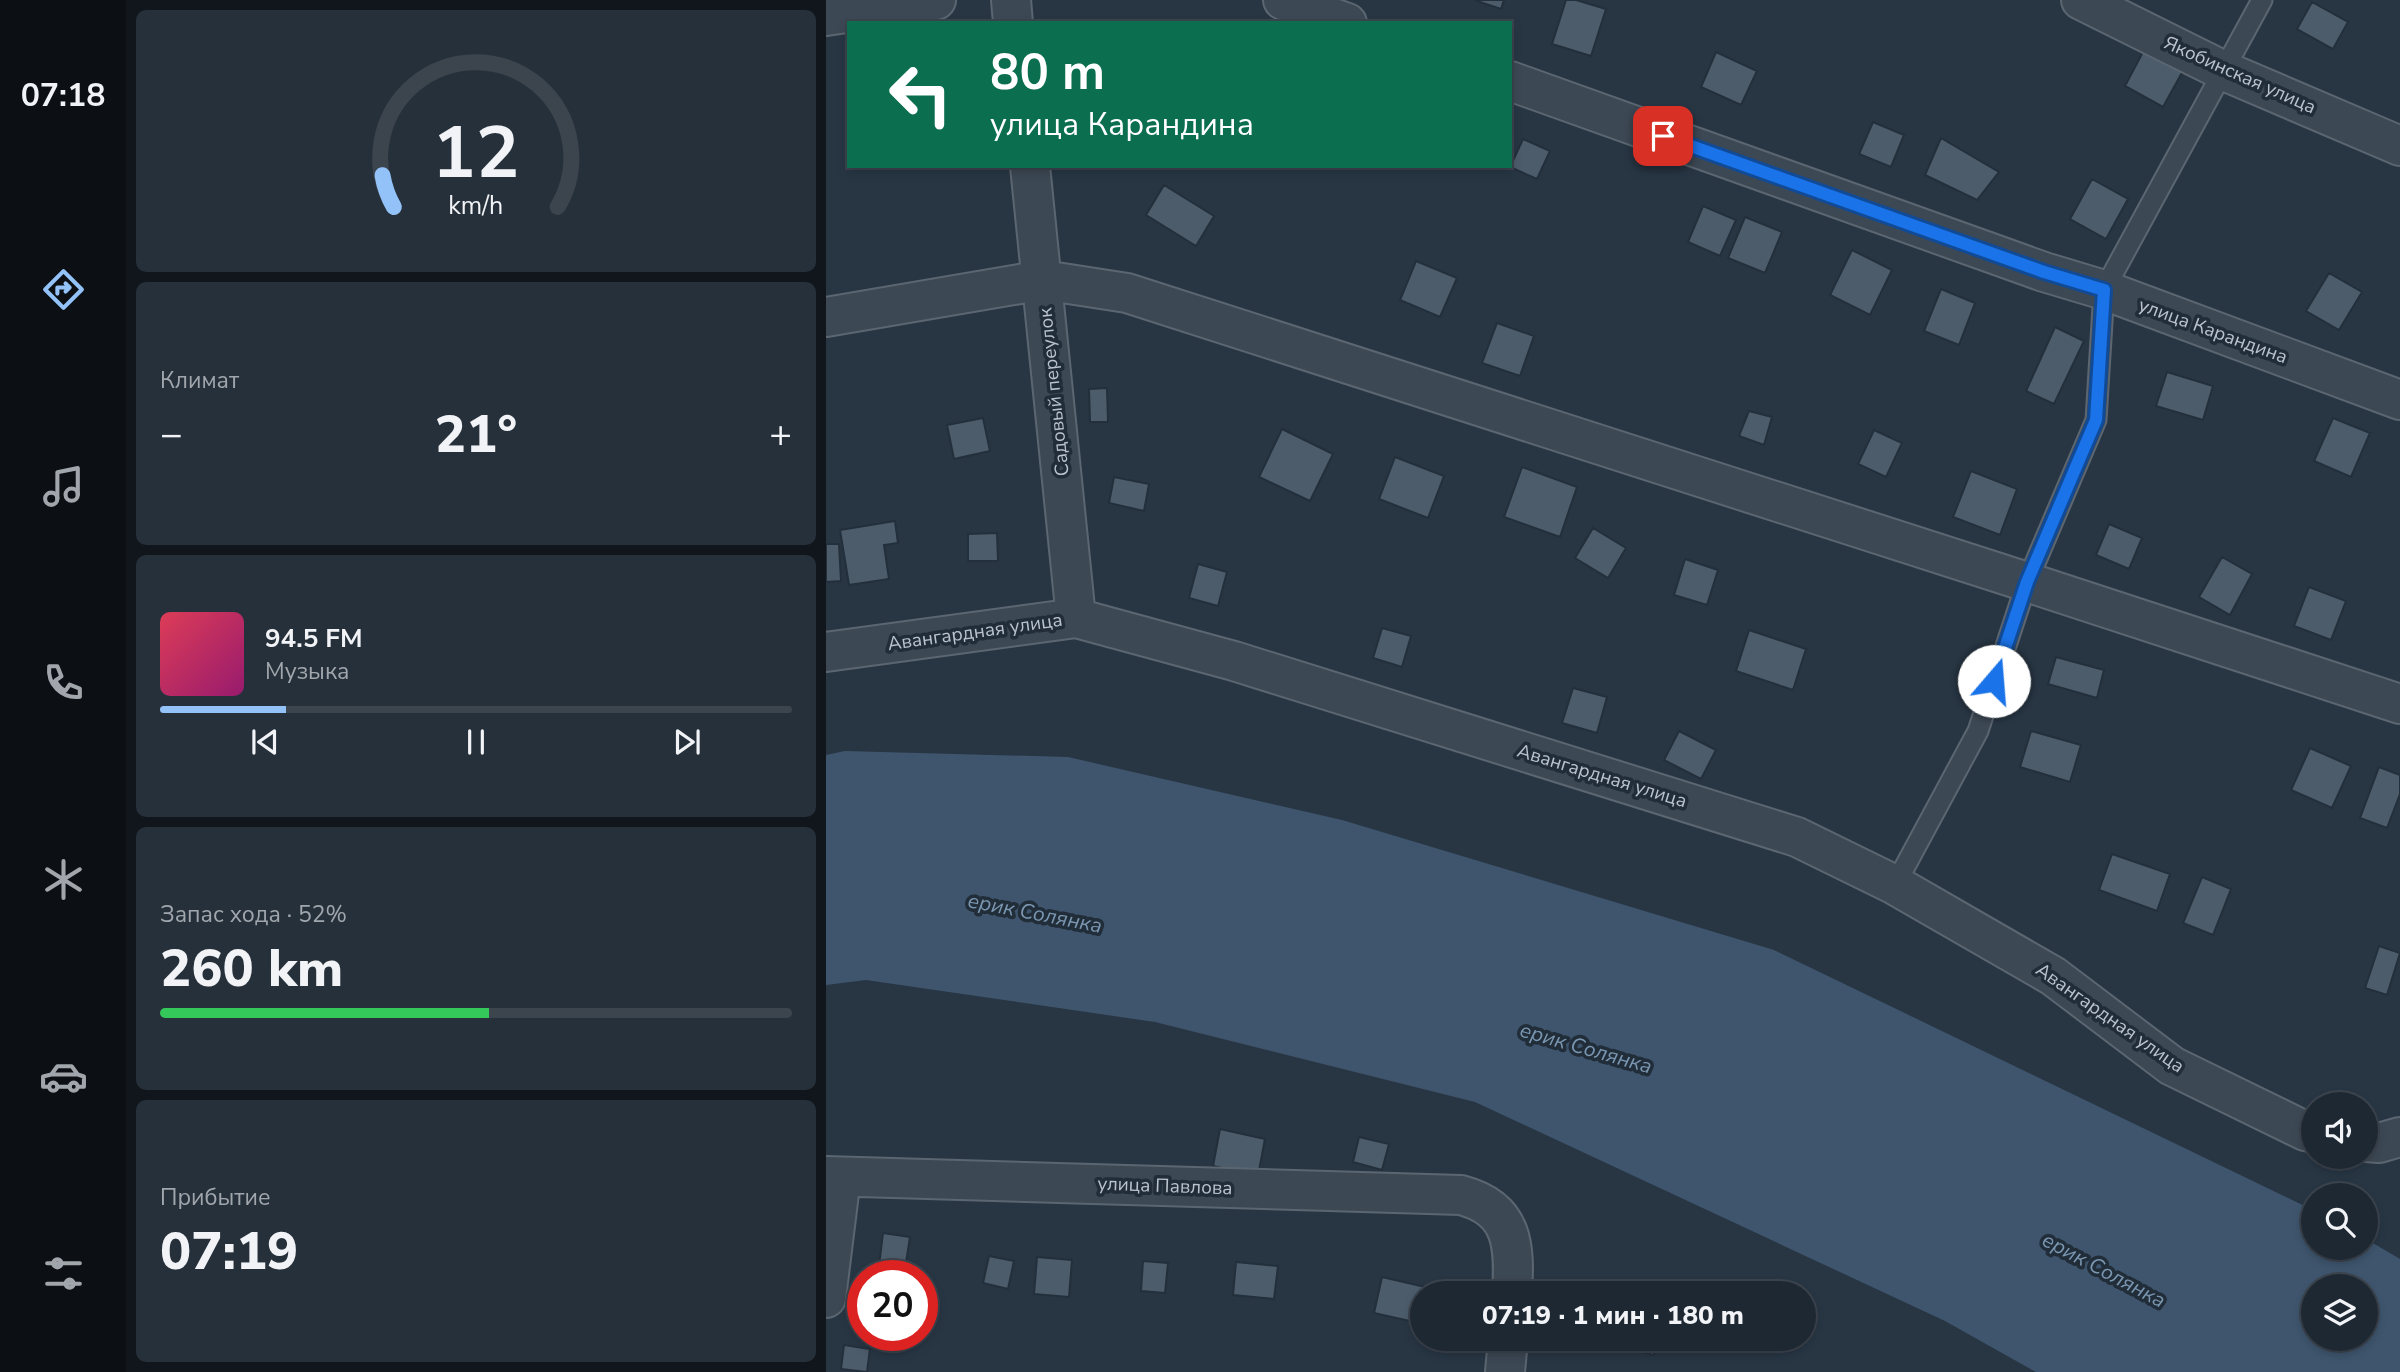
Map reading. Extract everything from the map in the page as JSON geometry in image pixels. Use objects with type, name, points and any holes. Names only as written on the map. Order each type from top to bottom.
[{"type":"street","points":[[826,16],[936,0]]},
{"type":"street","points":[[1011,0],[1013,21]]},
{"type":"street","points":[[1283,0],[1341,21]]},
{"type":"street","name":"Якобинская улица","points":[[2081,0],[2222,70],[2400,146]]},
{"type":"street","name":"улица Карандина","points":[[1512,82],[2031,267],[2104,290],[2400,400]]},
{"type":"street","name":"Садовый переулок","points":[[1030,168],[1076,618]]},
{"type":"street","points":[[826,317],[1043,280],[1127,293],[2400,704]]},
{"type":"street","name":"Авангардная улица","points":[[826,652],[1076,618],[1234,661],[1797,837],[1895,885],[2053,976],[2172,1066],[2301,1128]]},
{"type":"street","points":[[2378,1143],[2400,1137]]},
{"type":"street","points":[[826,1298],[834,1176]]},
{"type":"street","name":"улица Павлова","points":[[834,1176],[1461,1195],[1481,1200],[1499,1214],[1510,1235],[1514,1261],[1512,1281]]},
{"type":"street","points":[[1506,1372],[1507,1351]]},
{"type":"lane","points":[[1895,885],[1978,730],[2027,582],[2096,420],[2104,290],[2262,0]]},
{"type":"water","name":"ерик Солянка","points":[[845,751],[1068,757],[1342,820],[1774,950],[2301,1204],[2301,1260],[2378,1260],[2378,1246],[2400,1259],[2400,1372],[2036,1372],[1945,1321],[1475,1102],[1155,1022],[866,980],[826,985],[826,755]]},
{"type":"building","points":[[1474,0],[1504,0],[1501,9]]},
{"type":"building","points":[[1566,0],[1576,0],[1606,9],[1591,56],[1552,44]]},
{"type":"building","points":[[2312,2],[2348,22],[2333,49],[2297,29]]},
{"type":"building","points":[[2145,48],[2184,69],[2163,107],[2125,86]]},
{"type":"building","points":[[1716,52],[1757,71],[1741,105],[1701,87]]},
{"type":"building","points":[[1873,122],[1904,135],[1891,167],[1859,154]]},
{"type":"building","points":[[1941,138],[1999,172],[1977,200],[1925,175]]},
{"type":"building","points":[[1523,139],[1550,151],[1537,179],[1512,168]]},
{"type":"building","points":[[2092,179],[2128,199],[2106,239],[2070,219]]},
{"type":"building","points":[[1164,185],[1214,216],[1196,246],[1146,215]]},
{"type":"building","points":[[1703,206],[1736,220],[1720,256],[1688,242]]},
{"type":"building","points":[[1745,217],[1782,232],[1765,273],[1728,258]]},
{"type":"building","points":[[1852,250],[1892,270],[1870,315],[1830,295]]},
{"type":"building","points":[[1416,261],[1457,278],[1440,317],[1400,300]]},
{"type":"building","points":[[2329,273],[2362,292],[2339,330],[2306,311]]},
{"type":"building","points":[[1941,289],[1975,303],[1959,345],[1924,331]]},
{"type":"building","points":[[1497,323],[1534,336],[1520,376],[1482,363]]},
{"type":"building","points":[[2055,327],[2084,341],[2054,404],[2026,391]]},
{"type":"building","points":[[2167,372],[2213,386],[2203,420],[2156,406]]},
{"type":"building","points":[[1107,388],[1108,422],[1090,422],[1089,389]]},
{"type":"building","points":[[1749,411],[1772,417],[1764,445],[1739,436]]},
{"type":"building","points":[[983,418],[990,451],[954,459],[947,425]]},
{"type":"building","points":[[2333,418],[2370,433],[2351,477],[2314,461]]},
{"type":"building","points":[[1282,429],[1333,454],[1310,501],[1259,477]]},
{"type":"building","points":[[1874,430],[1902,443],[1886,477],[1858,464]]},
{"type":"building","points":[[1395,457],[1444,476],[1428,518],[1379,499]]},
{"type":"building","points":[[1522,467],[1577,487],[1560,537],[1504,517]]},
{"type":"building","points":[[1971,471],[2017,489],[2000,535],[1953,517]]},
{"type":"building","points":[[1114,477],[1149,484],[1144,511],[1109,503]]},
{"type":"building","points":[[895,521],[898,543],[884,545],[889,579],[849,585],[840,530]]},
{"type":"building","points":[[2109,524],[2142,538],[2129,569],[2096,555]]},
{"type":"building","points":[[1593,528],[1626,548],[1608,578],[1575,558]]},
{"type":"building","points":[[997,533],[998,561],[968,561],[968,534]]},
{"type":"building","points":[[826,544],[839,544],[841,581],[826,582]]},
{"type":"building","points":[[2222,557],[2252,574],[2230,615],[2199,597]]},
{"type":"building","points":[[1685,559],[1718,570],[1707,605],[1674,595]]},
{"type":"building","points":[[1198,564],[1227,572],[1218,606],[1189,598]]},
{"type":"building","points":[[2309,587],[2346,601],[2331,640],[2294,626]]},
{"type":"building","points":[[1382,628],[1411,636],[1402,667],[1373,658]]},
{"type":"building","points":[[1749,630],[1806,649],[1793,690],[1736,671]]},
{"type":"building","points":[[2056,657],[2104,670],[2097,698],[2048,684]]},
{"type":"building","points":[[1573,688],[1607,697],[1597,733],[1562,723]]},
{"type":"building","points":[[1679,731],[1716,750],[1701,779],[1664,760]]},
{"type":"building","points":[[2031,731],[2081,745],[2070,782],[2020,767]]},
{"type":"building","points":[[2310,748],[2351,766],[2332,808],[2291,790]]},
{"type":"building","points":[[2379,767],[2400,775],[2400,794],[2387,828],[2360,818]]},
{"type":"building","points":[[2112,854],[2170,874],[2157,911],[2099,890]]},
{"type":"building","points":[[2202,877],[2231,889],[2213,935],[2183,923]]},
{"type":"building","points":[[2379,946],[2400,953],[2387,995],[2365,988]]},
{"type":"building","points":[[1220,1129],[1265,1139],[1258,1176],[1213,1166]]},
{"type":"building","points":[[1359,1137],[1389,1144],[1382,1170],[1353,1162]]},
{"type":"building","points":[[883,1233],[910,1237],[906,1260],[880,1260]]},
{"type":"building","points":[[989,1256],[1014,1261],[1008,1289],[983,1283]]},
{"type":"building","points":[[1037,1257],[1072,1260],[1069,1297],[1034,1294]]},
{"type":"building","points":[[1143,1261],[1168,1263],[1165,1293],[1141,1291]]},
{"type":"building","points":[[1236,1262],[1278,1266],[1274,1299],[1233,1295]]},
{"type":"building","points":[[1382,1277],[1410,1283],[1410,1321],[1374,1313]]},
{"type":"building","points":[[844,1345],[847,1345],[847,1351],[870,1351],[867,1372],[841,1369]]},
{"type":"building","points":[[1638,1351],[1655,1351],[1654,1355]]},
{"type":"route","points":[[1663,136],[2044,272],[2104,290],[2096,420],[2027,582],[1994,681]]}]
